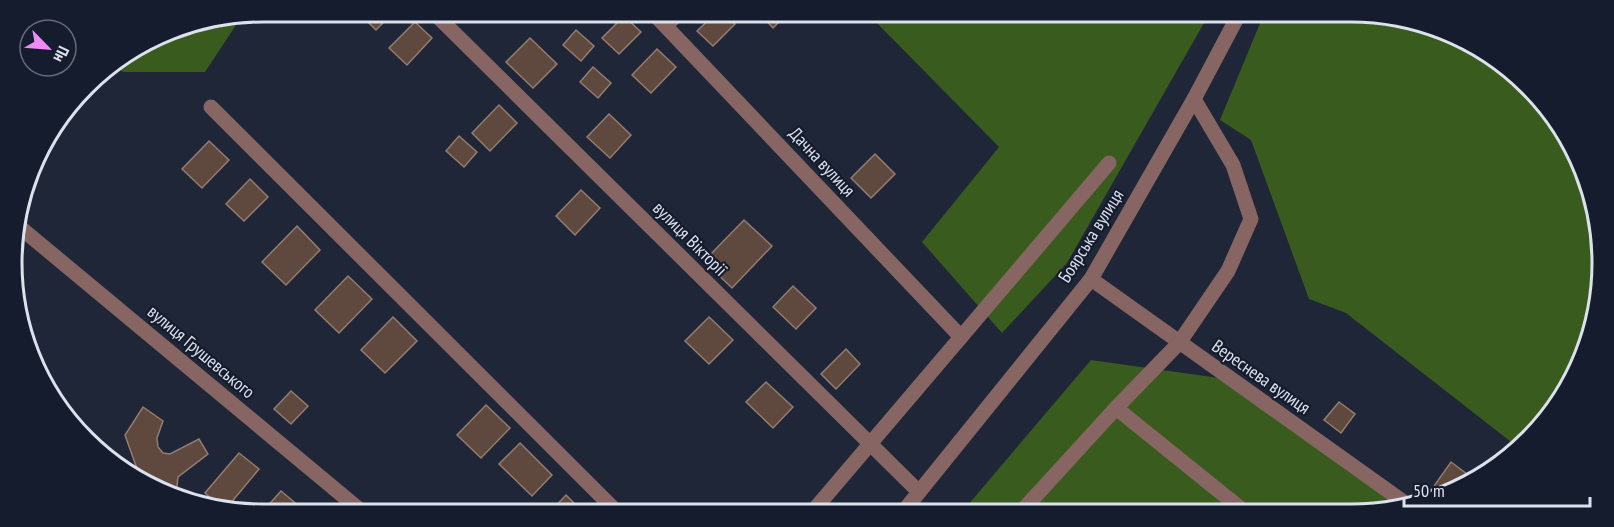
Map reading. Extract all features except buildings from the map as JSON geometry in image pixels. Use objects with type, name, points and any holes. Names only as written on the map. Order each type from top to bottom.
[{"type":"street","name":"вулиця Вікторії","points":[[443,22],[919,492]]},
{"type":"street","name":"Дачна вулиця","points":[[663,22],[961,337]]},
{"type":"street","points":[[666,25],[669,22]]},
{"type":"street","name":"Боярська вулиця","points":[[909,504],[1091,279],[1194,99],[1235,22]]},
{"type":"street","points":[[1028,504],[1179,343],[1228,271],[1251,219],[1233,165],[1194,99]]},
{"type":"street","points":[[211,107],[609,504]]},
{"type":"street","points":[[820,504],[1109,163]]},
{"type":"street","name":"вулиця Грушевського","points":[[25,232],[353,504]]},
{"type":"street","name":"Вереснева вулиця","points":[[1091,279],[1400,499]]},
{"type":"street","points":[[1116,408],[1234,504]]},
{"type":"green space","points":[[876,22],[1205,22],[1067,263],[1002,333],[922,242],[999,147]]},
{"type":"green space","points":[[1261,22],[1366,23],[1398,27],[1428,35],[1457,47],[1484,63],[1521,93],[1551,130],[1573,171],[1587,216],[1592,264],[1587,311],[1573,356],[1551,397],[1521,434],[1512,443],[1346,313],[1309,299],[1251,140],[1220,120]]},
{"type":"green space","points":[[236,24],[205,72],[119,70],[171,41],[216,27]]},
{"type":"green space","points":[[1091,360],[1219,378],[1407,498],[1366,504],[969,504]]}]
